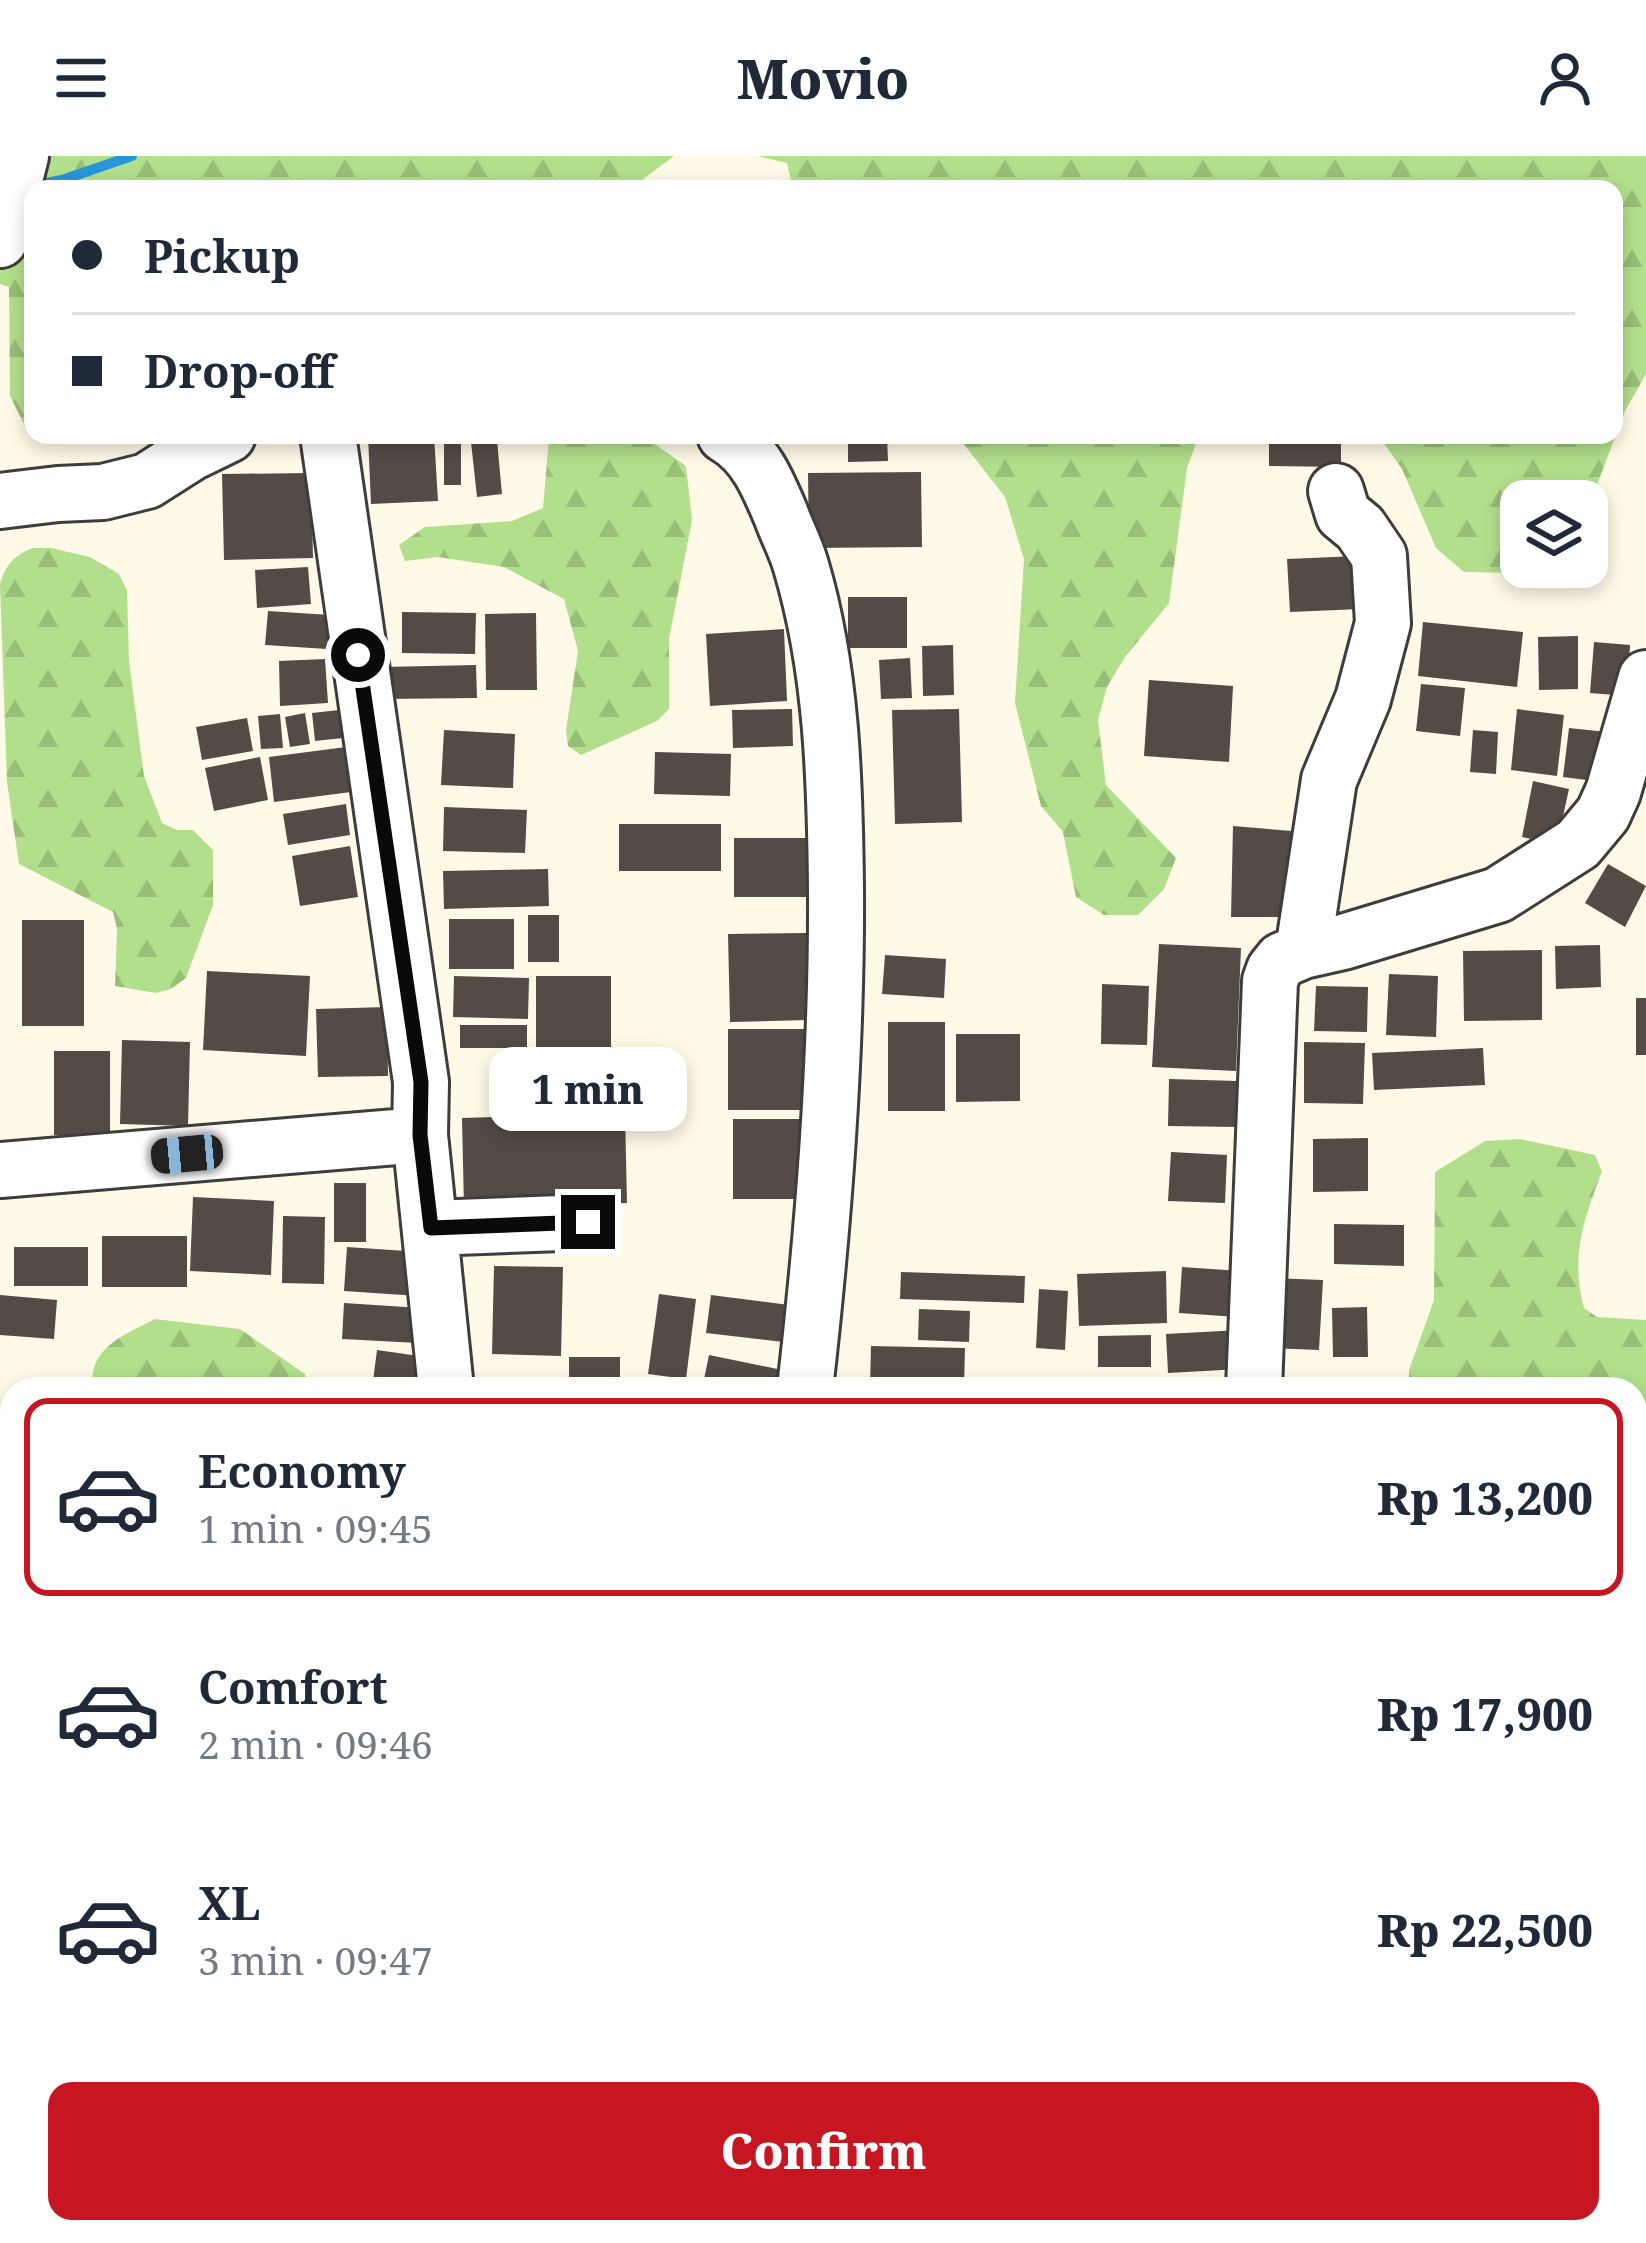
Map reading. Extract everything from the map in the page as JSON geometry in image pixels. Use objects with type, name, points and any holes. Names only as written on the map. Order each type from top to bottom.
[{"type":"street","points":[[0,501],[103,493],[147,481],[209,444]]},
{"type":"street","points":[[329,444],[421,1082],[420,1135],[445,1377]]},
{"type":"street","points":[[740,444],[767,481],[801,564],[821,661],[835,793],[836,977],[821,1242],[807,1377]]},
{"type":"street","points":[[1303,952],[1329,780],[1363,699],[1383,623],[1379,556],[1360,528],[1342,514],[1336,490]]},
{"type":"street","points":[[1254,1377],[1274,970],[1282,960],[1303,952],[1498,895],[1578,844],[1603,814],[1613,792],[1646,678]]},
{"type":"street","points":[[0,1170],[420,1135]]},
{"type":"street","points":[[431,1228],[588,1222]]},
{"type":"green space","points":[[0,156],[674,156],[642,180],[24,180],[24,424],[10,396],[9,287],[0,284]]},
{"type":"green space","points":[[758,156],[1646,156],[1646,374],[1623,416],[1623,180],[791,180],[787,163]]},
{"type":"green space","points":[[548,444],[655,444],[686,466],[692,520],[669,639],[669,709],[657,721],[581,755],[568,746],[566,730],[578,651],[564,599],[504,567],[438,557],[405,561],[399,545],[425,527],[512,521],[543,508]]},
{"type":"green space","points":[[964,444],[1196,444],[1187,468],[1169,603],[1125,657],[1107,687],[1098,720],[1106,785],[1176,858],[1164,889],[1138,915],[1104,915],[1076,897],[1063,832],[1041,806],[1015,703],[1024,559],[1005,497]]},
{"type":"green space","points":[[1384,444],[1612,444],[1599,480],[1500,480],[1500,573],[1464,572],[1436,548],[1402,469]]},
{"type":"green space","points":[[32,548],[90,557],[119,574],[127,590],[129,661],[144,776],[162,823],[193,830],[213,850],[213,905],[186,978],[171,989],[156,993],[115,986],[113,912],[19,864],[7,782],[0,584],[12,562]]},
{"type":"green space","points":[[1520,1139],[1595,1155],[1602,1171],[1579,1255],[1584,1308],[1597,1317],[1646,1320],[1646,1377],[1409,1377],[1434,1300],[1435,1172],[1485,1141]]},
{"type":"green space","points":[[155,1319],[240,1329],[306,1377],[93,1377],[102,1353],[120,1337]]},
{"type":"building","points":[[368,444],[435,444],[438,501],[371,504]]},
{"type":"building","points":[[444,444],[461,444],[461,485],[444,485]]},
{"type":"building","points":[[471,444],[497,444],[502,494],[477,497]]},
{"type":"building","points":[[848,444],[887,444],[888,461],[848,462]]},
{"type":"building","points":[[1269,444],[1341,444],[1341,467],[1269,466]]},
{"type":"building","points":[[921,472],[922,547],[809,548],[808,473]]},
{"type":"building","points":[[311,473],[313,558],[224,560],[222,474]]},
{"type":"building","points":[[1357,556],[1360,609],[1290,612],[1287,559]]},
{"type":"building","points":[[308,567],[311,604],[257,608],[255,570]]},
{"type":"building","points":[[848,597],[907,597],[907,648],[848,648]]},
{"type":"building","points":[[268,611],[330,615],[327,649],[265,645]]},
{"type":"building","points":[[402,612],[476,613],[475,654],[402,653]]},
{"type":"building","points":[[536,613],[537,690],[486,690],[485,614]]},
{"type":"building","points":[[1423,622],[1523,632],[1517,687],[1418,676]]},
{"type":"building","points":[[784,629],[787,701],[710,706],[706,634]]},
{"type":"building","points":[[1578,636],[1578,689],[1539,690],[1538,637]]},
{"type":"building","points":[[1594,642],[1630,645],[1627,696],[1590,693]]},
{"type":"building","points":[[953,645],[954,695],[923,696],[922,646]]},
{"type":"building","points":[[910,658],[912,698],[881,699],[879,660]]},
{"type":"building","points":[[325,659],[328,703],[280,706],[279,661]]},
{"type":"building","points":[[476,665],[477,698],[383,699],[383,667]]},
{"type":"building","points":[[1149,680],[1233,686],[1229,762],[1144,756]]},
{"type":"building","points":[[1421,684],[1465,688],[1460,736],[1416,731]]},
{"type":"building","points":[[792,709],[793,746],[733,748],[732,710]]},
{"type":"building","points":[[959,709],[962,822],[895,824],[892,710]]},
{"type":"building","points":[[1517,709],[1564,715],[1557,776],[1511,770]]},
{"type":"building","points":[[339,710],[343,738],[315,741],[312,713]]},
{"type":"building","points":[[305,713],[310,744],[290,747],[285,717]]},
{"type":"building","points":[[280,714],[283,748],[261,749],[258,716]]},
{"type":"building","points":[[247,718],[253,751],[202,760],[196,727]]},
{"type":"building","points":[[1569,728],[1607,732],[1602,782],[1563,777]]},
{"type":"building","points":[[444,730],[515,734],[513,788],[441,785]]},
{"type":"building","points":[[1473,730],[1498,732],[1496,774],[1470,772]]},
{"type":"building","points":[[346,747],[351,792],[274,802],[269,757]]},
{"type":"building","points":[[655,752],[731,754],[730,796],[654,794]]},
{"type":"building","points":[[260,757],[268,800],[214,811],[205,768]]},
{"type":"building","points":[[1533,781],[1569,789],[1557,844],[1522,837]]},
{"type":"building","points":[[346,804],[350,835],[288,845],[283,814]]},
{"type":"building","points":[[444,807],[527,810],[525,853],[443,851]]},
{"type":"building","points":[[619,824],[721,824],[721,871],[619,871]]},
{"type":"building","points":[[1233,826],[1304,832],[1298,917],[1231,917]]},
{"type":"building","points":[[734,838],[806,838],[806,897],[734,897]]},
{"type":"building","points":[[350,846],[358,897],[300,906],[292,856]]},
{"type":"building","points":[[1608,864],[1646,886],[1625,927],[1585,903]]},
{"type":"building","points":[[548,869],[549,906],[444,909],[443,871]]},
{"type":"building","points":[[528,915],[559,915],[559,962],[528,962]]},
{"type":"building","points":[[449,919],[514,919],[514,969],[449,969]]},
{"type":"building","points":[[22,920],[84,920],[84,1026],[22,1026]]},
{"type":"building","points":[[806,933],[808,1020],[730,1022],[728,934]]},
{"type":"building","points":[[1159,944],[1241,948],[1236,1071],[1152,1067]]},
{"type":"building","points":[[1600,945],[1601,987],[1556,989],[1555,946]]},
{"type":"building","points":[[1542,950],[1542,1020],[1464,1021],[1463,951]]},
{"type":"building","points":[[885,955],[946,959],[944,998],[882,994]]},
{"type":"building","points":[[207,971],[310,976],[306,1056],[203,1050]]},
{"type":"building","points":[[1389,974],[1438,976],[1436,1037],[1386,1035]]},
{"type":"building","points":[[454,976],[529,978],[528,1019],[453,1017]]},
{"type":"building","points":[[536,976],[611,976],[611,1067],[536,1067]]},
{"type":"building","points":[[1102,984],[1149,986],[1147,1045],[1101,1044]]},
{"type":"building","points":[[1316,986],[1368,987],[1367,1032],[1314,1031]]},
{"type":"building","points":[[1636,998],[1646,998],[1646,1055],[1636,1055]]},
{"type":"building","points":[[387,1007],[388,1076],[318,1077],[316,1009]]},
{"type":"building","points":[[888,1022],[945,1022],[945,1111],[888,1111]]},
{"type":"building","points":[[460,1025],[527,1025],[527,1048],[460,1048]]},
{"type":"building","points":[[728,1029],[814,1029],[814,1110],[728,1110]]},
{"type":"building","points":[[956,1034],[1020,1034],[1020,1101],[956,1102]]},
{"type":"building","points":[[122,1040],[190,1042],[188,1126],[120,1124]]},
{"type":"building","points":[[1304,1042],[1365,1043],[1363,1104],[1304,1103]]},
{"type":"building","points":[[1483,1048],[1485,1085],[1374,1090],[1372,1053]]},
{"type":"building","points":[[54,1051],[110,1051],[110,1135],[54,1135]]},
{"type":"building","points":[[1169,1079],[1238,1081],[1238,1127],[1168,1126]]},
{"type":"building","points":[[625,1113],[627,1203],[464,1208],[462,1118]]},
{"type":"building","points":[[733,1119],[811,1119],[811,1199],[733,1199]]},
{"type":"building","points":[[1368,1138],[1368,1191],[1313,1192],[1313,1139]]},
{"type":"building","points":[[1171,1152],[1227,1155],[1225,1203],[1168,1201]]},
{"type":"building","points":[[334,1183],[366,1183],[366,1242],[334,1242]]},
{"type":"building","points":[[193,1197],[274,1201],[271,1275],[190,1271]]},
{"type":"building","points":[[283,1216],[325,1217],[324,1284],[282,1283]]},
{"type":"building","points":[[1334,1224],[1404,1225],[1404,1266],[1334,1264]]},
{"type":"building","points":[[102,1236],[187,1236],[187,1287],[102,1287]]},
{"type":"building","points":[[14,1247],[88,1247],[88,1286],[14,1286]]},
{"type":"building","points":[[347,1247],[421,1252],[418,1296],[344,1291]]},
{"type":"building","points":[[494,1266],[563,1267],[561,1356],[492,1354]]},
{"type":"building","points":[[1182,1267],[1255,1272],[1252,1318],[1179,1313]]},
{"type":"building","points":[[1166,1271],[1167,1323],[1079,1326],[1077,1274]]},
{"type":"building","points":[[901,1272],[1025,1276],[1024,1303],[900,1299]]},
{"type":"building","points":[[1272,1278],[1323,1280],[1319,1350],[1269,1348]]},
{"type":"building","points":[[1039,1289],[1068,1291],[1065,1350],[1036,1348]]},
{"type":"building","points":[[659,1294],[696,1299],[686,1377],[648,1374]]},
{"type":"building","points":[[0,1295],[57,1300],[54,1339],[0,1335]]},
{"type":"building","points":[[711,1295],[797,1306],[792,1343],[706,1333]]},
{"type":"building","points":[[344,1303],[421,1308],[418,1343],[342,1339]]},
{"type":"building","points":[[1367,1307],[1368,1357],[1333,1357],[1332,1308]]},
{"type":"building","points":[[919,1309],[970,1311],[969,1342],[918,1340]]},
{"type":"building","points":[[1240,1330],[1241,1369],[1168,1373],[1166,1334]]},
{"type":"building","points":[[1151,1335],[1151,1367],[1098,1367],[1098,1336]]},
{"type":"building","points":[[871,1346],[965,1348],[964,1377],[870,1377]]},
{"type":"building","points":[[377,1350],[419,1356],[416,1377],[374,1377]]},
{"type":"building","points":[[709,1355],[787,1371],[786,1377],[704,1377]]},
{"type":"building","points":[[569,1357],[620,1357],[620,1377],[569,1377]]},
{"type":"waterway","points":[[62,180],[132,156]]},
{"type":"route","points":[[358,655],[421,1082],[420,1135],[431,1228],[588,1222]]}]
